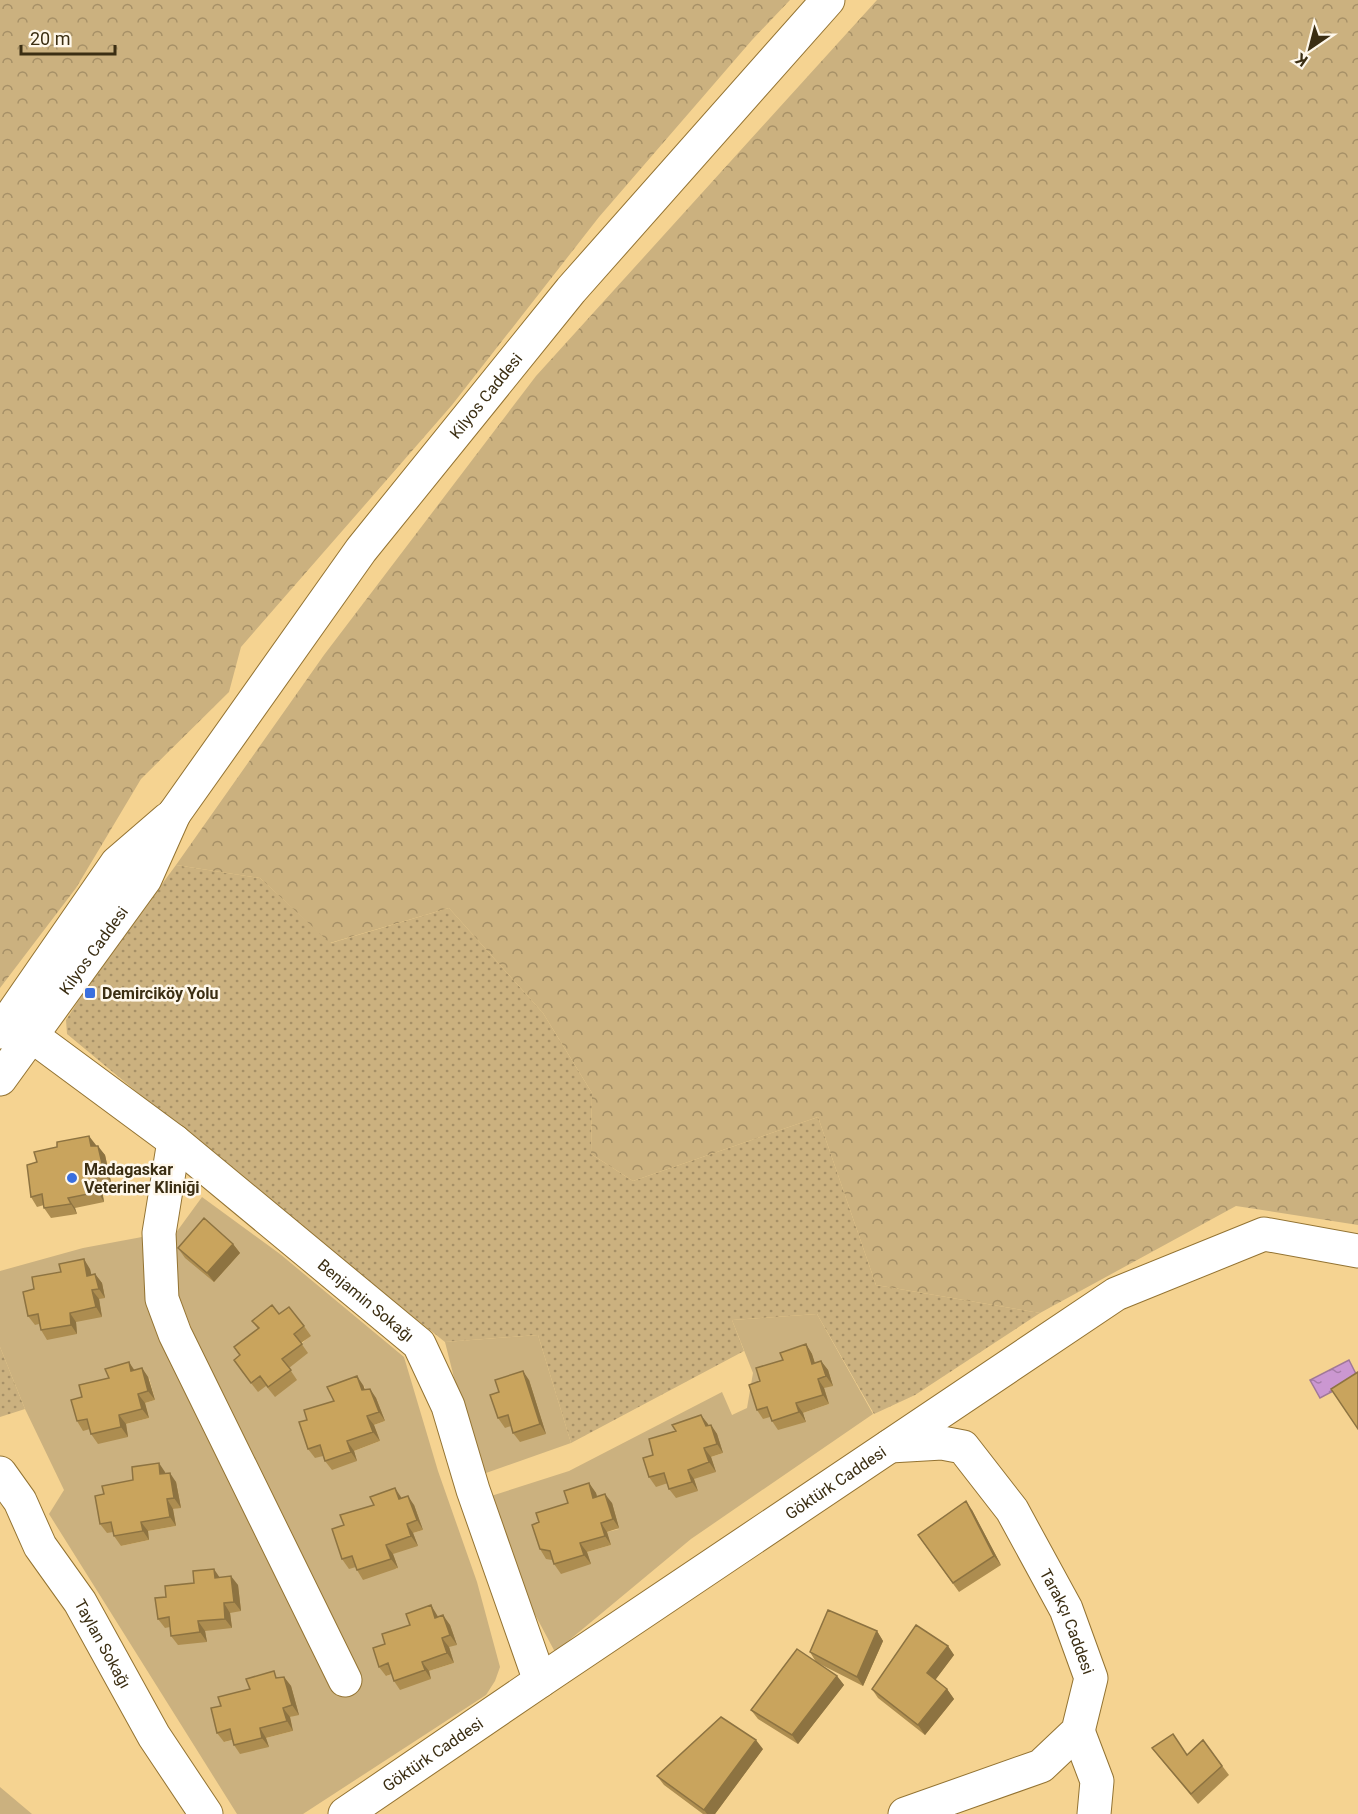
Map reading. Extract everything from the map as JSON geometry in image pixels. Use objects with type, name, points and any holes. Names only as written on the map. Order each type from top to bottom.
[{"type":"street","name":"Kilyos Caddesi","points":[[0,1079],[145,879],[174,814],[361,550],[571,290],[828,0]]},
{"type":"street","name":"Kilyos Caddesi","points":[[0,1032],[117,863],[174,814]]},
{"type":"street","name":"Benjamin Sokağı","points":[[32,1036],[174,1141],[419,1344],[448,1406],[473,1491],[540,1681]]},
{"type":"street","points":[[174,1141],[159,1233],[162,1299],[191,1366],[345,1680]]},
{"type":"street","name":"Göktürk Caddesi","points":[[345,1814],[1116,1294],[1264,1234],[1358,1251]]},
{"type":"street","name":"Tarakçı Caddesi","points":[[890,1446],[942,1443],[963,1447],[1012,1510],[1066,1609],[1091,1678],[1078,1731]]},
{"type":"street","name":"Taylan Sokağı","points":[[0,1473],[20,1502],[40,1546],[80,1602],[154,1736],[206,1814]]},
{"type":"street","points":[[905,1814],[1041,1766],[1078,1731],[1097,1781],[1094,1814]]},
{"type":"green space","points":[[0,0],[790,0],[752,40],[599,217],[452,405],[241,647],[229,692],[141,779],[76,888],[0,988]]},
{"type":"green space","points":[[877,0],[1358,0],[1358,1225],[1236,1206],[1040,1313],[876,1285],[818,1117],[633,1181],[591,1154],[592,1093],[543,1013],[449,908],[330,943],[260,878],[176,865],[324,655],[536,376]]},
{"type":"green space","points":[[176,865],[260,878],[331,943],[449,908],[543,1013],[592,1093],[591,1154],[633,1181],[818,1117],[876,1285],[1040,1313],[915,1395],[874,1414],[817,1314],[732,1320],[744,1351],[571,1443],[538,1335],[445,1342],[256,1191],[67,1034],[66,1020],[93,978]]},
{"type":"green space","points":[[202,1197],[280,1254],[404,1357],[438,1471],[477,1582],[500,1667],[486,1695],[303,1814],[237,1814],[49,1514],[64,1490],[25,1409],[0,1347],[0,1271],[83,1248],[142,1237],[145,1284],[162,1330],[197,1342],[169,1272],[175,1234]],"holes":[[[310,1336],[301,1344],[275,1396],[266,1386],[240,1369]],[[149,1378],[155,1400],[145,1403],[149,1418],[126,1424],[127,1437],[94,1428],[83,1430]],[[364,1386],[369,1400],[385,1421],[374,1425],[380,1441],[354,1451],[327,1455],[341,1410]],[[165,1473],[167,1484],[181,1507],[173,1509],[176,1526],[148,1531],[149,1540],[121,1546],[118,1531]],[[401,1497],[405,1508],[423,1530],[413,1533],[393,1554],[397,1569],[359,1566],[349,1568]],[[437,1615],[454,1663],[429,1671],[431,1679],[395,1673],[386,1676]],[[290,1686],[298,1714],[290,1717],[293,1731],[266,1738],[268,1747],[236,1739],[224,1742]]]},
{"type":"green space","points":[[817,1314],[873,1414],[691,1539],[555,1652],[531,1607],[491,1496],[569,1471],[722,1392],[732,1415],[747,1408],[753,1373],[732,1320]],"holes":[[[812,1354],[829,1404],[803,1413],[806,1421],[774,1416]],[[723,1453],[711,1457],[694,1479],[698,1491],[671,1482],[650,1467]],[[619,1529],[607,1532],[611,1545],[587,1552],[590,1564],[539,1534]]]},
{"type":"green space","points":[[538,1335],[571,1443],[486,1473],[476,1465],[445,1342]]},
{"type":"green space","points":[[0,1347],[25,1409],[0,1417]]},
{"type":"green space","points":[[0,1787],[32,1814],[0,1814]]},
{"type":"water","points":[[1349,1360],[1358,1378],[1320,1398],[1310,1380]]},
{"type":"building","name":"Madagaskar Veteriner Kliniği","points":[[89,1136],[91,1146],[98,1146],[104,1172],[94,1175],[98,1192],[68,1198],[71,1204],[44,1208],[42,1194],[31,1197],[27,1165],[37,1162],[34,1152],[57,1147],[57,1142]]},
{"type":"building","points":[[204,1218],[233,1244],[207,1273],[178,1248]]},
{"type":"building","points":[[84,1259],[87,1276],[95,1274],[99,1289],[92,1290],[96,1307],[70,1313],[71,1325],[41,1330],[38,1314],[28,1316],[23,1292],[34,1289],[32,1277],[61,1272],[59,1264]]},
{"type":"building","points":[[272,1305],[279,1314],[289,1307],[304,1326],[294,1334],[302,1344],[282,1359],[291,1370],[268,1387],[260,1376],[251,1383],[234,1360],[240,1355],[234,1347],[259,1328],[252,1321]]},
{"type":"building","points":[[806,1344],[812,1364],[821,1361],[826,1376],[818,1379],[823,1395],[796,1403],[799,1412],[772,1421],[767,1407],[757,1410],[749,1385],[760,1381],[756,1368],[783,1360],[780,1353]]},
{"type":"building","points":[[129,1362],[131,1371],[142,1368],[148,1391],[138,1394],[142,1409],[119,1415],[121,1427],[91,1434],[87,1419],[77,1421],[71,1400],[82,1397],[79,1385],[109,1378],[105,1369]]},
{"type":"building","points":[[523,1371],[540,1424],[513,1433],[508,1415],[498,1418],[490,1395],[499,1392],[495,1380]]},
{"type":"building","points":[[1358,1372],[1358,1429],[1331,1389]]},
{"type":"building","points":[[357,1376],[362,1390],[370,1389],[379,1412],[367,1416],[373,1432],[347,1441],[351,1452],[325,1461],[320,1445],[308,1449],[299,1422],[307,1420],[304,1410],[334,1401],[327,1387]]},
{"type":"building","points":[[701,1415],[706,1426],[711,1425],[717,1444],[704,1448],[709,1462],[688,1470],[692,1482],[669,1489],[664,1473],[649,1477],[643,1458],[653,1455],[649,1439],[676,1431],[672,1425]]},
{"type":"building","points":[[159,1463],[160,1474],[170,1473],[174,1498],[167,1499],[170,1517],[141,1522],[143,1531],[114,1536],[111,1522],[100,1524],[95,1496],[104,1494],[102,1486],[133,1480],[132,1467]]},
{"type":"building","points":[[589,1483],[593,1498],[605,1494],[613,1519],[601,1523],[605,1536],[580,1543],[584,1555],[554,1564],[550,1551],[540,1549],[532,1525],[539,1522],[536,1513],[568,1503],[564,1491]]},
{"type":"building","points":[[395,1488],[399,1499],[408,1496],[417,1520],[407,1524],[411,1536],[386,1545],[391,1559],[357,1570],[352,1556],[342,1559],[332,1529],[344,1525],[340,1515],[374,1505],[370,1497]]},
{"type":"building","points":[[966,1501],[994,1556],[953,1583],[918,1535]]},
{"type":"building","points":[[214,1569],[215,1578],[231,1576],[234,1602],[224,1603],[225,1619],[198,1621],[200,1632],[171,1636],[169,1617],[158,1619],[155,1598],[166,1597],[165,1586],[194,1583],[193,1571]]},
{"type":"building","points":[[431,1605],[435,1618],[443,1615],[450,1635],[442,1638],[447,1653],[422,1662],[425,1670],[394,1681],[388,1663],[379,1667],[373,1648],[385,1644],[382,1634],[410,1625],[406,1614]]},
{"type":"building","points":[[828,1610],[877,1631],[857,1677],[810,1652]]},
{"type":"building","points":[[916,1625],[948,1646],[927,1673],[947,1689],[918,1725],[872,1689]]},
{"type":"building","points":[[797,1649],[837,1676],[792,1735],[751,1710]]},
{"type":"building","points":[[274,1671],[276,1678],[284,1677],[292,1705],[283,1708],[287,1721],[260,1728],[262,1738],[234,1745],[230,1729],[217,1733],[211,1708],[221,1706],[218,1697],[250,1689],[246,1679]]},
{"type":"building","points":[[721,1717],[756,1740],[704,1810],[657,1776]]},
{"type":"building","points":[[1173,1734],[1187,1755],[1203,1740],[1222,1766],[1191,1794],[1152,1748]]},
{"type":"place","name":"Demirciköy Yolu","points":[[90,993]]},
{"type":"place","name":"Madagaskar Veteriner Kliniği","points":[[72,1178]]}]
